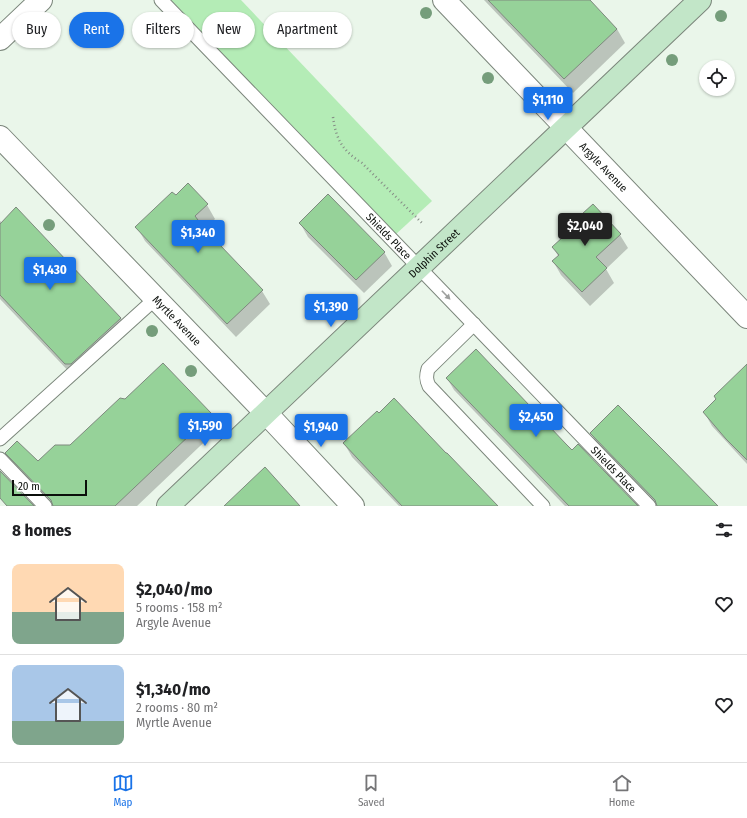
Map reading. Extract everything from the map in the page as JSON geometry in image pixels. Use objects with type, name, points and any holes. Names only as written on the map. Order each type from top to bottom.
[{"type":"main road","name":"Dolphin Street","points":[[168,506],[566,128],[692,3]]},
{"type":"street","points":[[0,39],[41,0]]},
{"type":"street","name":"Argyle Avenue","points":[[444,0],[747,317]]},
{"type":"street","name":"Myrtle Avenue","points":[[0,137],[266,413],[353,506]]},
{"type":"lane","name":"Shields Place","points":[[161,0],[649,506]]},
{"type":"lane","points":[[0,439],[155,299]]},
{"type":"lane","points":[[474,324],[428,369],[426,377],[427,382],[429,386],[543,506]]},
{"type":"lane","points":[[0,459],[45,506]]},
{"type":"path","points":[[333,117],[336,133],[342,146],[351,156],[362,163],[422,223]]},
{"type":"green space","points":[[171,0],[241,0],[252,12],[202,12],[202,33],[194,24],[194,12],[182,12]]},
{"type":"green space","points":[[255,15],[263,23],[263,48],[287,48],[432,201],[395,235],[217,48],[255,48]]},
{"type":"building","points":[[488,0],[590,0],[617,29],[564,79]]},
{"type":"building","points":[[188,183],[208,204],[195,216],[198,220],[197,221],[263,290],[227,324],[135,227],[172,192],[176,195]]},
{"type":"building","points":[[328,194],[385,252],[356,280],[299,223]]},
{"type":"building","points":[[593,204],[621,234],[596,257],[607,268],[582,292],[552,261],[559,255],[552,247],[563,237],[560,234]]},
{"type":"building","points":[[16,207],[121,318],[71,364],[65,364],[0,295],[0,224]]},
{"type":"building","points":[[476,349],[572,450],[578,444],[638,506],[569,506],[446,378]]},
{"type":"building","points":[[163,363],[212,414],[115,506],[53,506],[51,500],[5,453],[17,441],[38,461],[55,445],[70,445],[120,398],[125,399]]},
{"type":"building","points":[[747,364],[747,460],[726,439],[703,412],[716,399],[714,396]]},
{"type":"building","points":[[394,398],[498,506],[402,506],[343,443],[377,411],[379,413]]},
{"type":"building","points":[[618,405],[718,506],[657,506],[655,500],[590,433]]},
{"type":"building","points":[[265,467],[300,506],[224,506]]},
{"type":"building","points":[[0,471],[34,506],[7,506],[0,498]]}]
